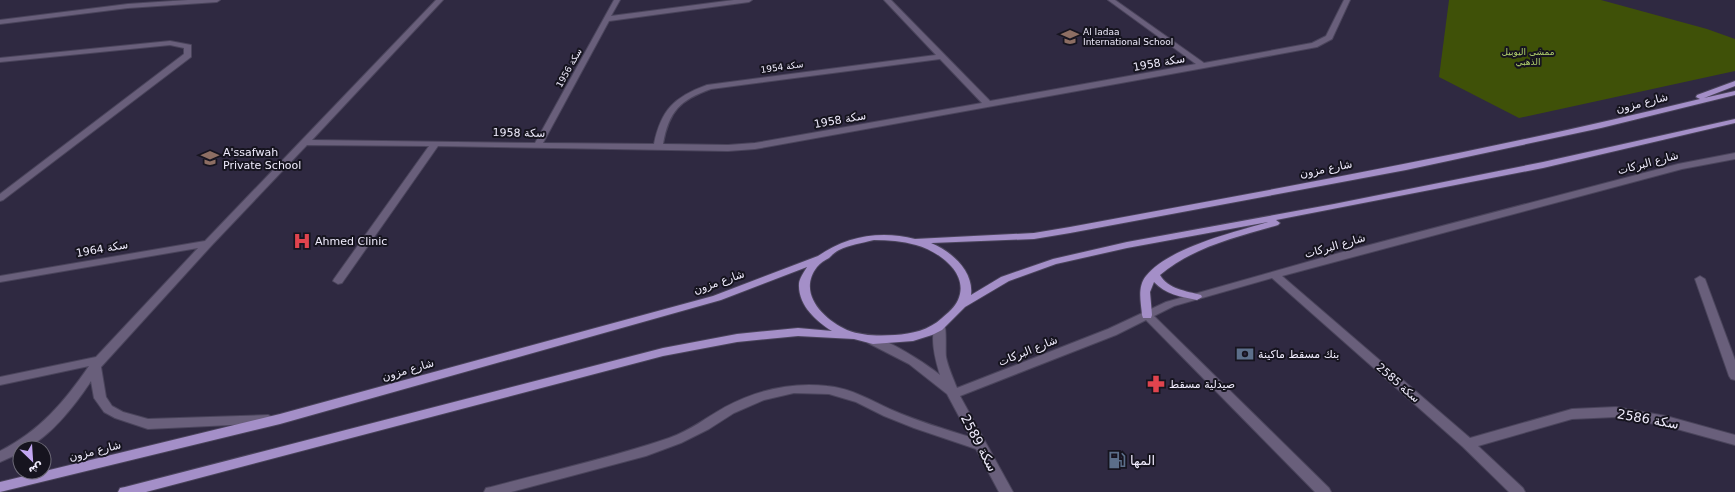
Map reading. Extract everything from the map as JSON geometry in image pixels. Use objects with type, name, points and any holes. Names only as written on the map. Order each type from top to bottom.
[{"type":"main road","points":[[1686,105],[1707,94],[1735,83]]},
{"type":"main road","name":"شارع مزون","points":[[917,241],[1034,236],[1070,230],[1406,167],[1601,126],[1735,93]]},
{"type":"main road","points":[[125,492],[663,352],[736,338],[798,332],[852,336],[872,340],[897,340],[920,336],[940,327],[963,304],[1005,279],[1053,262],[1127,245],[1334,207],[1543,165],[1735,121]]},
{"type":"main road","points":[[1147,315],[1145,292],[1150,278],[1169,262],[1210,242],[1334,207]]},
{"type":"main road","points":[[852,336],[827,325],[811,310],[804,292],[806,275],[817,259],[833,249],[859,240],[873,238],[895,238],[917,241],[936,249],[952,260],[962,273],[966,288],[963,304]]},
{"type":"main road","name":"شارع مزون","points":[[0,488],[280,419],[717,298],[817,259]]},
{"type":"main road","points":[[1154,274],[1157,281],[1163,286],[1197,297]]},
{"type":"street","points":[[0,22],[128,6],[217,0]]},
{"type":"street","points":[[0,457],[18,448],[46,428],[77,393],[97,363],[208,242],[440,0]]},
{"type":"street","name":"سكة 1956","points":[[538,145],[617,0]]},
{"type":"street","points":[[607,18],[749,0]]},
{"type":"street","points":[[887,0],[988,104]]},
{"type":"street","points":[[1111,0],[1204,66]]},
{"type":"street","name":"سكة 1958","points":[[305,142],[728,148],[755,146],[1303,47],[1323,41],[1329,37],[1347,0]]},
{"type":"street","points":[[0,60],[170,44],[188,47],[188,55],[0,198]]},
{"type":"street","name":"سكة 1954","points":[[658,146],[661,128],[670,110],[677,102],[696,92],[710,87],[942,56]]},
{"type":"street","points":[[338,281],[436,143]]},
{"type":"street","name":"شارع البركات","points":[[953,394],[1112,332],[1170,304],[1343,255],[1681,166],[1735,156]]},
{"type":"street","name":"سكة 1964","points":[[0,279],[208,242]]},
{"type":"street","name":"سكة 2585","points":[[1276,275],[1468,444],[1518,492]]},
{"type":"street","points":[[1700,279],[1735,376]]},
{"type":"street","points":[[1147,315],[1324,492]]},
{"type":"street","name":"سكة 2589","points":[[940,327],[939,343],[941,359],[953,394],[1006,492]]},
{"type":"street","name":"سكة 2589","points":[[872,340],[908,357],[939,380],[953,394]]},
{"type":"street","points":[[0,381],[97,363]]},
{"type":"street","points":[[97,363],[100,398],[108,409],[119,415],[148,424],[280,419]]},
{"type":"street","points":[[491,492],[646,451],[677,440],[705,426],[730,410],[761,396],[794,389],[829,390],[860,399],[888,413],[918,425],[980,445]]},
{"type":"street","name":"سكة 2586","points":[[1468,444],[1572,414],[1616,412],[1666,421],[1735,440]]},
{"type":"green space","name":"ممشى اليوبيل الذهبي","points":[[1449,0],[1601,0],[1707,29],[1735,39],[1735,71],[1519,118],[1439,77]]},
{"type":"place","name":"Al Iadaa International School","points":[[1070,37]]},
{"type":"place","name":"A'ssafwah Private School","points":[[210,158]]},
{"type":"place","name":"Ahmed Clinic","points":[[302,241]]},
{"type":"place","name":"بنك مسقط ماكينة","points":[[1245,354]]},
{"type":"place","name":"صيدلية مسقط","points":[[1156,384]]},
{"type":"place","name":"المها","points":[[1117,460]]}]
